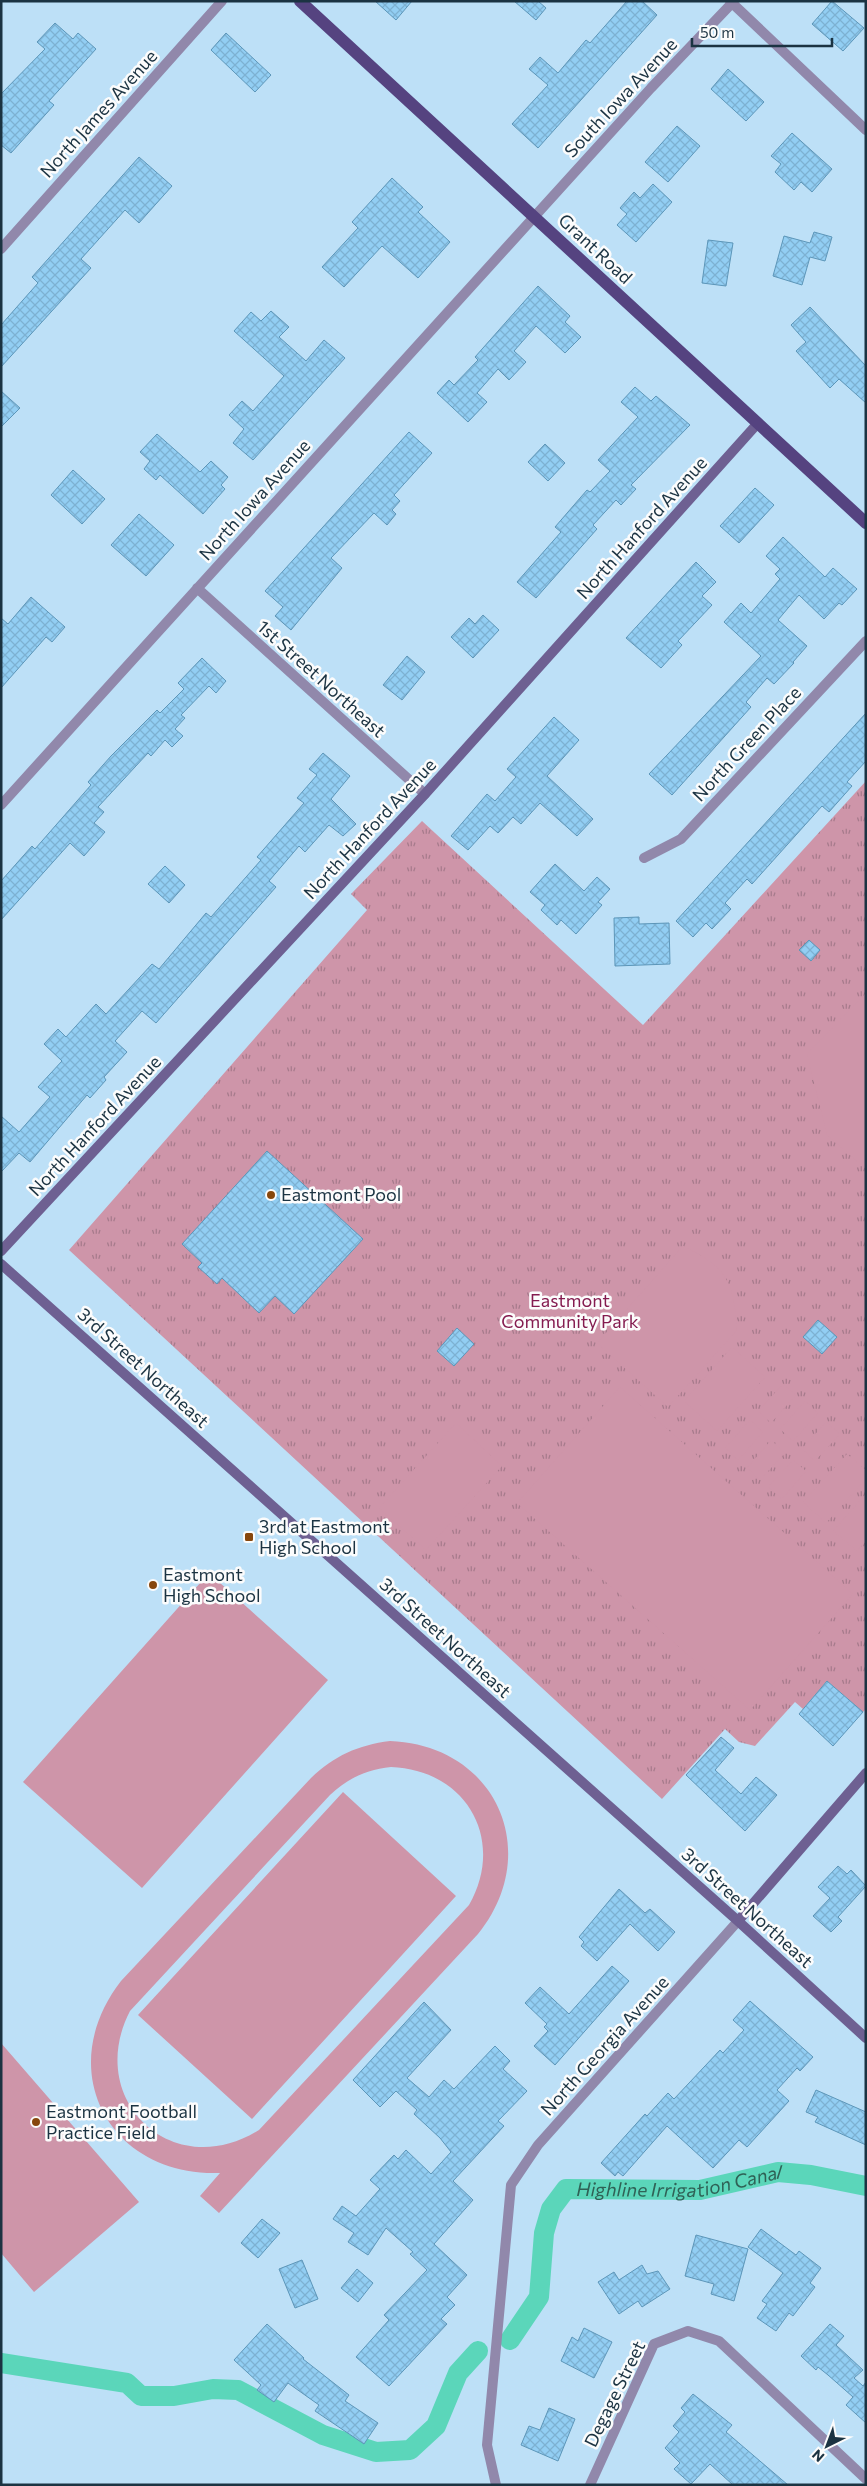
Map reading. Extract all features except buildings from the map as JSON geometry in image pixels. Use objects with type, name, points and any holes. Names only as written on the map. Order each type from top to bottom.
[{"type":"main road","name":"Grant Road","points":[[300,1],[866,523]]},
{"type":"street","name":"North James Avenue","points":[[1,249],[222,1]]},
{"type":"street","name":"South Iowa Avenue","points":[[534,217],[732,2]]},
{"type":"street","points":[[732,2],[866,130]]},
{"type":"street","name":"North Iowa Avenue","points":[[1,805],[534,217]]},
{"type":"street","name":"North Hanford Avenue","points":[[1,1251],[424,794],[758,423]]},
{"type":"street","name":"1st Street Northeast","points":[[197,588],[424,794]]},
{"type":"street","name":"North Green Place","points":[[644,858],[681,839],[866,641]]},
{"type":"street","name":"3rd Street Northeast","points":[[1,1264],[738,1921],[866,2038]]},
{"type":"street","name":"North Georgia Avenue","points":[[496,2485],[486,2445],[511,2186],[519,2170],[538,2145],[738,1921],[866,1773]]},
{"type":"street","name":"Degage Street","points":[[590,2485],[654,2344],[688,2331],[719,2341],[866,2479]]},
{"type":"green space","name":"Eastmont Community Park","points":[[866,781],[866,1709],[863,1712],[827,1681],[803,1709],[795,1702],[755,1746],[739,1742],[725,1729],[662,1799],[69,1250],[367,910],[351,894],[422,821],[643,1025]]},
{"type":"green space","points":[[866,993],[866,1169],[827,1135],[807,1054]]},
{"type":"green space","points":[[683,1246],[710,1261],[725,1278],[730,1288],[736,1313],[737,1330],[668,1407],[597,1343]]},
{"type":"green space","points":[[732,1347],[765,1377],[717,1431],[684,1401]]},
{"type":"green space","points":[[783,1384],[796,1395],[771,1423],[758,1411]]},
{"type":"green space","points":[[620,1387],[853,1594],[750,1710],[517,1503]]},
{"type":"green space","points":[[805,1401],[818,1413],[793,1441],[780,1429]]},
{"type":"green space","points":[[750,1420],[763,1432],[738,1460],[725,1448]]},
{"type":"green space","points":[[826,1422],[840,1434],[815,1461],[802,1449]]},
{"type":"green space","points":[[456,1423],[502,1466],[426,1550],[379,1508]]},
{"type":"green space","points":[[771,1440],[785,1453],[760,1480],[747,1468]]},
{"type":"green space","points":[[847,1454],[866,1470],[866,1479],[826,1523],[803,1502]]},
{"type":"green space","points":[[793,1460],[806,1471],[782,1499],[768,1487]]},
{"type":"green space","points":[[866,1494],[866,1541],[857,1551],[833,1531]]},
{"type":"green space","points":[[209,1573],[328,1680],[142,1888],[23,1782]]},
{"type":"green space","points":[[390,1741],[427,1747],[458,1761],[482,1782],[498,1808],[507,1838],[507,1870],[498,1902],[478,1934],[219,2213],[200,2196],[220,2173],[181,2170],[148,2157],[122,2137],[103,2112],[93,2082],[92,2049],[101,2015],[121,1981],[311,1778],[347,1753]],"holes":[[[391,1767],[418,1771],[440,1781],[459,1795],[472,1813],[481,1834],[483,1856],[479,1881],[469,1905],[259,2130],[227,2144],[196,2147],[168,2140],[145,2124],[128,2102],[119,2075],[119,2044],[130,2011],[337,1789],[351,1779],[382,1768]]]},
{"type":"green space","points":[[343,1792],[456,1896],[252,2119],[138,2015]]},
{"type":"green space","name":"Eastmont Football Practice Field","points":[[1,2043],[139,2202],[34,2292],[1,2253]]},
{"type":"waterway","name":"Highline Irrigation Canal","points":[[510,2340],[539,2297],[544,2233],[551,2209],[566,2189],[700,2190],[778,2172],[811,2175],[866,2186]]},
{"type":"waterway","name":"Highline Irrigation Canal","points":[[1,2363],[127,2383],[141,2396],[174,2396],[213,2389],[238,2390],[323,2435],[376,2452],[410,2450],[436,2426],[458,2373],[478,2351]]},
{"type":"place","name":"Eastmont Pool","points":[[271,1195]]},
{"type":"place","name":"3rd at Eastmont High School","points":[[249,1537]]},
{"type":"place","name":"Eastmont High School","points":[[153,1585]]},
{"type":"place","name":"Eastmont Football Practice Field","points":[[36,2122]]}]
